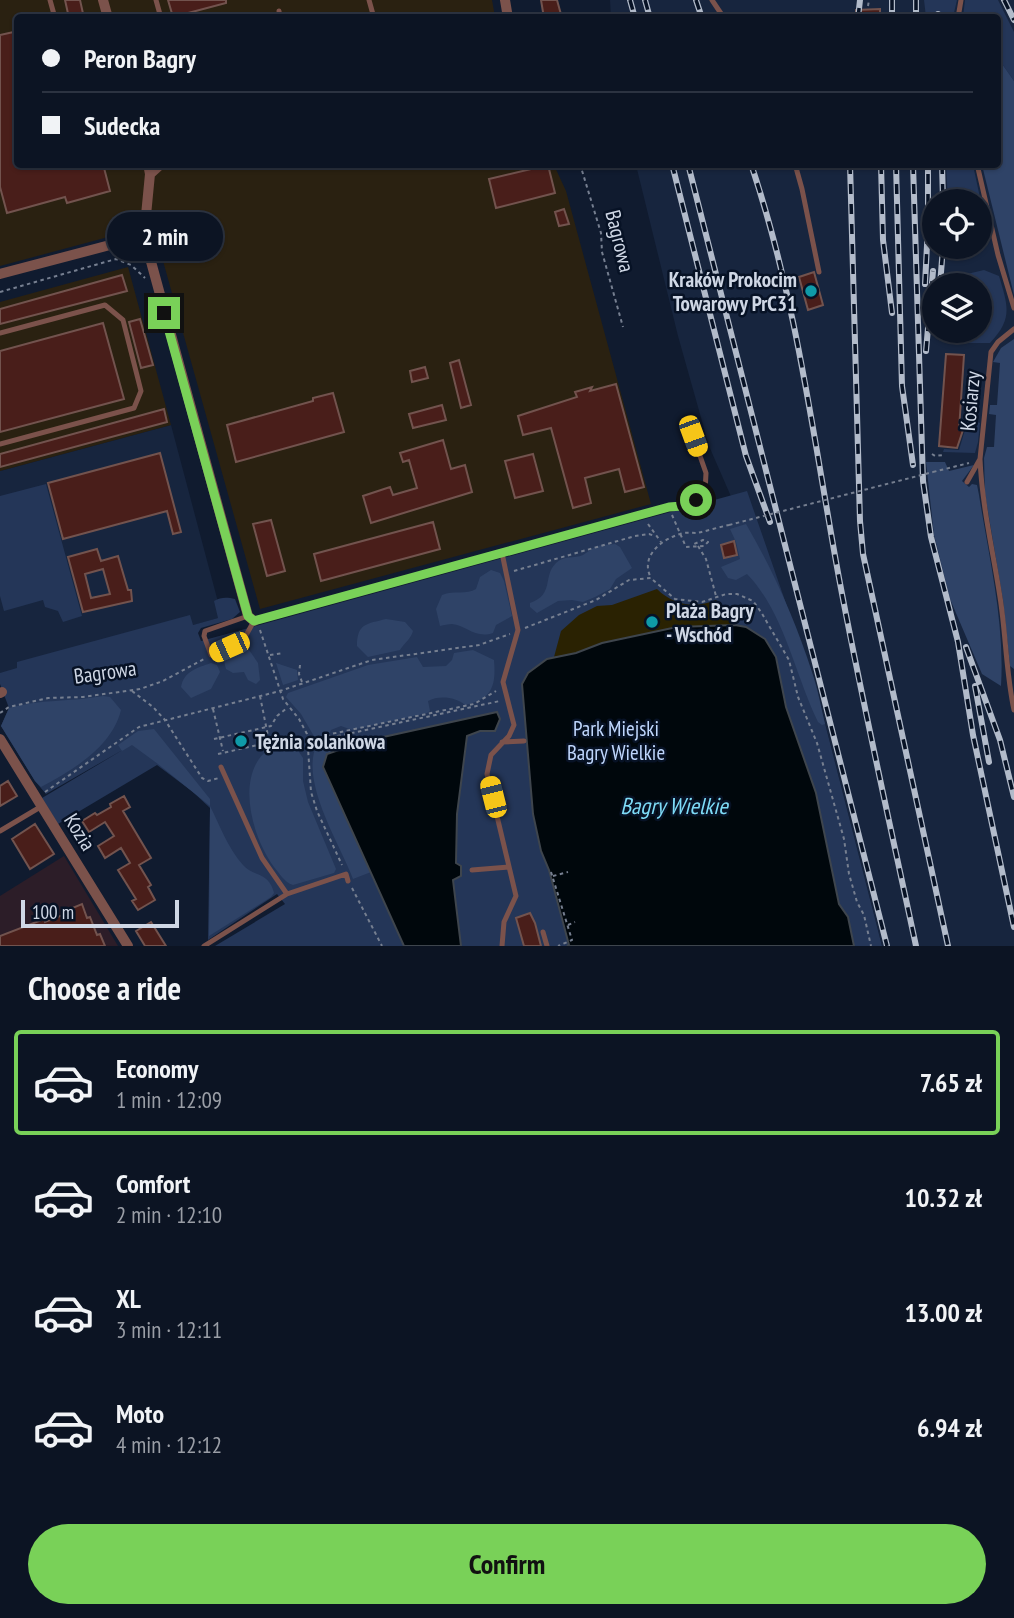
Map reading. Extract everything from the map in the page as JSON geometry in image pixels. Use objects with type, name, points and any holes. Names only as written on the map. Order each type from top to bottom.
[{"type":"street","points":[[149,169],[144,236],[251,618]]},
{"type":"street","points":[[0,274],[144,236]]},
{"type":"street","name":"Kozia","points":[[0,739],[126,945]]},
{"type":"lane","points":[[796,168],[818,272]]},
{"type":"lane","points":[[978,168],[998,255],[1014,308]]},
{"type":"lane","points":[[0,333],[105,305],[123,320],[141,391],[134,408],[0,444]]},
{"type":"lane","name":"Kosiarzy","points":[[967,482],[980,459],[991,352],[998,342],[1014,329]]},
{"type":"lane","points":[[251,618],[245,637],[211,655],[204,636],[209,628],[692,502],[707,488],[706,473],[693,436]]},
{"type":"lane","points":[[980,459],[981,484],[1014,710]]},
{"type":"lane","points":[[502,553],[518,630],[516,646],[503,682],[514,724],[509,736],[491,755],[487,774],[516,896],[504,922],[502,946]]},
{"type":"lane","points":[[502,742],[524,741]]},
{"type":"lane","points":[[221,767],[262,859],[287,894]]},
{"type":"lane","points":[[0,831],[42,806]]},
{"type":"lane","points":[[472,870],[509,867]]},
{"type":"lane","points":[[204,946],[287,894],[346,874],[348,881]]},
{"type":"lane","points":[[543,932],[547,946]]},
{"type":"path","points":[[868,6],[869,0]]},
{"type":"path","name":"Bagrowa","points":[[581,168],[623,327]]},
{"type":"path","points":[[0,292],[116,259],[131,265],[158,291]]},
{"type":"path","points":[[932,454],[943,455]]},
{"type":"path","points":[[871,946],[864,915],[852,884],[844,839],[817,743],[805,715],[789,660],[758,606],[737,594],[702,602],[675,599],[651,578],[648,560],[653,550],[680,534],[698,533],[960,465]]},
{"type":"path","points":[[669,507],[686,547],[703,540],[708,542],[704,546],[692,545]]},
{"type":"path","points":[[641,515],[663,544]]},
{"type":"path","points":[[507,573],[635,536],[655,536]]},
{"type":"path","points":[[698,546],[706,559],[717,597]]},
{"type":"path","points":[[42,794],[131,731],[280,691],[384,657],[479,645],[596,600],[629,580],[651,578]]},
{"type":"path","points":[[251,618],[258,626],[280,691],[304,727],[309,743],[309,782],[314,802],[346,874]]},
{"type":"path","points":[[268,655],[283,653]]},
{"type":"path","name":"Bagrowa","points":[[0,713],[9,706],[48,698],[83,697],[131,690],[163,681],[211,655]]},
{"type":"path","points":[[300,665],[299,674],[303,683]]},
{"type":"path","points":[[326,738],[331,734],[474,704],[495,692],[503,682]]},
{"type":"path","points":[[131,690],[153,706],[165,720],[202,778],[208,780],[226,777]]},
{"type":"path","points":[[260,696],[269,742]]},
{"type":"path","points":[[218,754],[293,737],[309,743],[507,700]]},
{"type":"path","points":[[214,739],[272,725],[288,706]]},
{"type":"path","points":[[212,708],[223,753]]},
{"type":"path","points":[[558,946],[572,940],[552,874],[568,872]]},
{"type":"path","points":[[348,881],[382,946]]},
{"type":"path","points":[[567,925],[575,922]]},
{"type":"shaded area","points":[[0,0],[492,0],[494,14],[14,14],[14,168],[555,168],[566,191],[651,504],[260,609],[153,225],[0,266]]},
{"type":"shaded area","points":[[610,0],[1014,0],[1014,946],[882,946],[818,696],[709,446],[678,336],[637,168],[1001,168],[1001,14],[611,14]]},
{"type":"shaded area","points":[[1001,62],[1014,81],[1014,295],[992,206],[992,189],[988,189],[983,168],[1001,168]]},
{"type":"shaded area","points":[[128,267],[171,425],[0,471],[0,302]]},
{"type":"shaded area","points":[[1014,339],[1014,669],[1010,666],[1003,600],[985,494],[984,458],[987,447],[994,447],[996,415],[989,414],[990,405],[997,405],[1000,363],[993,362],[1001,348]]},
{"type":"shaded area","points":[[171,425],[222,617],[0,680],[0,471]]},
{"type":"shaded area","points":[[926,462],[945,462],[949,471],[974,465],[962,481],[969,487],[972,484],[977,485],[979,495],[1001,638],[1001,686],[982,674],[950,599],[934,535]]},
{"type":"shaded area","points":[[746,524],[775,578],[799,634],[814,678],[825,724],[818,722],[780,625],[760,589],[747,574],[736,580],[728,578],[721,567],[740,559],[730,529]]},
{"type":"shaded area","points":[[615,544],[620,547],[632,568],[616,579],[610,589],[583,602],[558,601],[537,613],[530,607],[530,603],[546,590],[556,563],[583,555],[600,545]]},
{"type":"shaded area","points":[[491,570],[500,573],[504,581],[512,616],[496,625],[493,633],[487,634],[452,624],[440,626],[436,609],[442,595],[476,589],[480,577]]},
{"type":"shaded area","points":[[386,619],[405,622],[413,631],[412,634],[400,650],[368,657],[357,646],[359,633],[364,626]]},
{"type":"shaded area","points":[[241,647],[247,647],[258,663],[260,680],[256,684],[248,680],[244,672],[233,673],[226,669],[223,657]]},
{"type":"shaded area","points":[[473,650],[494,660],[493,684],[482,699],[465,705],[452,699],[437,698],[428,701],[430,711],[427,713],[352,730],[341,726],[331,730],[329,735],[315,738],[301,714],[286,697],[288,693],[368,665],[417,657],[423,667],[446,666],[454,653]]},
{"type":"shaded area","points":[[211,663],[217,665],[220,672],[211,689],[191,698],[181,687],[185,677]]},
{"type":"shaded area","points":[[276,663],[297,670],[298,680],[283,685]]},
{"type":"shaded area","points":[[110,697],[121,710],[109,735],[90,756],[41,787],[1,726],[9,708]]},
{"type":"shaded area","points":[[154,729],[210,799],[210,806],[132,745],[122,751],[118,745],[138,731]]},
{"type":"shaded area","points":[[360,737],[365,741],[327,754],[344,814],[371,872],[353,879],[317,794],[313,759],[317,744]]},
{"type":"shaded area","points":[[287,741],[303,758],[303,781],[308,802],[336,869],[334,873],[293,885],[282,878],[265,852],[257,835],[249,796],[251,778],[257,762],[269,749]]},
{"type":"shaded area","points":[[210,806],[243,865],[269,881],[274,893],[209,936]]},
{"type":"shaded area","points":[[64,856],[118,946],[0,946],[0,896]]},
{"type":"green space","points":[[924,0],[957,0],[954,14],[926,14]]},
{"type":"green space","points":[[965,0],[998,0],[1014,32],[1014,81],[1001,62],[1001,14],[963,14]]},
{"type":"green space","points":[[946,168],[974,168],[978,189],[947,189]]},
{"type":"green space","points":[[992,273],[999,276],[1006,304],[1005,319],[992,340]]},
{"type":"green space","points":[[964,416],[980,423],[975,453],[943,452],[944,449],[959,450],[965,430]]},
{"type":"green space","points":[[46,484],[82,616],[63,622],[58,611],[45,607],[43,600],[4,611],[0,596],[0,496]]},
{"type":"green space","name":"Park Miejski Bagry Wielkie","points":[[747,491],[818,696],[882,946],[215,946],[285,904],[277,894],[208,940],[210,808],[157,765],[58,824],[42,798],[126,748],[46,794],[1,726],[9,708],[0,684],[0,673],[17,668],[17,662],[190,615],[193,625],[218,618],[214,601],[235,599],[240,612],[232,619],[201,628],[198,633],[201,641]]},
{"type":"sand","name":"Plaża Bagry - Wschód","points":[[657,589],[670,599],[685,604],[716,600],[728,611],[735,625],[677,627],[602,643],[576,653],[554,657],[561,631],[579,615],[597,606],[612,605]]},
{"type":"water","name":"Bagry Wielkie","points":[[677,627],[746,627],[765,639],[776,657],[786,707],[816,793],[839,904],[848,917],[854,946],[567,946],[569,945],[533,814],[522,684],[528,673],[547,659],[576,653],[602,643]]},
{"type":"water","points":[[497,712],[500,719],[495,731],[480,731],[467,736],[457,814],[456,863],[461,866],[461,876],[453,880],[461,946],[404,946],[323,767],[327,754],[365,741]]},
{"type":"building","points":[[65,0],[80,0],[83,14],[68,14]]},
{"type":"building","points":[[168,0],[226,0],[226,3],[184,14],[172,14]]},
{"type":"building","points":[[541,0],[557,0],[561,14],[543,14]]},
{"type":"building","points":[[880,9],[880,14],[856,14],[856,10]]},
{"type":"building","points":[[14,32],[14,168],[104,168],[110,191],[67,203],[65,197],[7,213],[0,187],[0,35]]},
{"type":"building","points":[[535,168],[549,168],[555,193],[496,208],[489,179]]},
{"type":"building","points":[[564,209],[569,224],[559,226],[555,212]]},
{"type":"building","name":"Kraków Prokocim Towarowy PrC31","points":[[814,272],[823,305],[808,310],[799,277]]},
{"type":"building","points":[[122,275],[127,291],[0,324],[0,309]]},
{"type":"building","points":[[140,319],[153,365],[141,368],[129,322]]},
{"type":"building","points":[[103,323],[124,399],[0,432],[0,351]]},
{"type":"building","points":[[946,354],[964,355],[959,430],[963,430],[957,448],[939,446]]},
{"type":"building","points":[[459,360],[471,405],[461,408],[450,363]]},
{"type":"building","points":[[425,367],[428,378],[412,382],[410,371]]},
{"type":"building","points":[[616,384],[644,487],[625,492],[619,469],[585,478],[591,503],[573,508],[551,428],[523,435],[518,416],[577,397],[575,392]]},
{"type":"building","points":[[333,393],[344,432],[236,462],[227,425]]},
{"type":"building","points":[[442,405],[446,420],[413,428],[409,414]]},
{"type":"building","points":[[164,409],[167,422],[0,467],[0,454]]},
{"type":"building","points":[[443,440],[451,469],[465,465],[472,492],[371,523],[363,496],[390,487],[393,495],[417,488],[409,460],[403,462],[400,453]]},
{"type":"building","points":[[160,453],[181,532],[173,534],[167,511],[63,539],[48,483]]},
{"type":"building","points":[[533,454],[543,491],[515,498],[505,461]]},
{"type":"building","points":[[271,520],[285,571],[267,576],[253,524]]},
{"type":"building","points":[[433,522],[440,549],[321,581],[314,554]]},
{"type":"building","points":[[734,541],[737,555],[724,558],[721,545]]},
{"type":"building","points":[[97,549],[101,561],[118,556],[128,590],[131,590],[132,601],[83,612],[68,557]],"holes":[[[103,569],[110,594],[91,598],[85,574]]]},
{"type":"building","points":[[8,781],[17,796],[0,806],[0,786]]},
{"type":"building","points":[[124,796],[130,807],[123,811],[151,858],[139,865],[151,885],[148,887],[155,900],[138,910],[132,901],[136,899],[118,870],[130,863],[121,848],[105,858],[98,846],[114,836],[105,822],[89,832],[82,821],[111,807],[110,804]]},
{"type":"building","points":[[35,824],[54,854],[30,869],[12,839]]},
{"type":"building","points":[[82,904],[87,918],[90,917],[105,946],[0,946],[0,936],[71,912],[70,909]]},
{"type":"building","points":[[530,913],[541,946],[524,946],[516,918]]},
{"type":"building","points":[[151,922],[166,946],[145,946],[136,931]]},
{"type":"railway","points":[[630,0],[634,14]]},
{"type":"railway","points":[[645,0],[649,14]]},
{"type":"railway","points":[[696,0],[701,14]]},
{"type":"railway","points":[[858,14],[860,0]]},
{"type":"railway","points":[[892,0],[892,14]]},
{"type":"railway","points":[[916,0],[916,14]]},
{"type":"railway","points":[[1004,0],[1014,20]]},
{"type":"railway","points":[[673,168],[746,456],[770,522]]},
{"type":"railway","points":[[689,168],[887,946]]},
{"type":"railway","points":[[752,168],[767,215],[792,318],[848,624],[916,946]]},
{"type":"railway","points":[[850,168],[863,554],[948,946]]},
{"type":"railway","points":[[881,168],[883,240],[892,313]]},
{"type":"railway","points":[[896,168],[902,386],[913,465]]},
{"type":"railway","points":[[913,168],[923,481],[931,537],[958,642],[973,735],[1014,927]]},
{"type":"railway","points":[[926,273],[928,168]]},
{"type":"railway","points":[[942,168],[943,189]]},
{"type":"railway","points":[[941,273],[942,259]]},
{"type":"railway","points":[[926,351],[933,271]]},
{"type":"railway","points":[[966,647],[1000,740],[1014,797]]},
{"type":"railway","points":[[975,686],[989,762]]},
{"type":"place","name":"Kraków Prokocim Towarowy PrC31","points":[[811,291]]},
{"type":"place","name":"Plaża Bagry - Wschód","points":[[652,622]]},
{"type":"place","name":"Tężnia solankowa","points":[[241,741]]},
{"type":"route","points":[[164,313],[248,616],[254,621],[696,500]]}]
